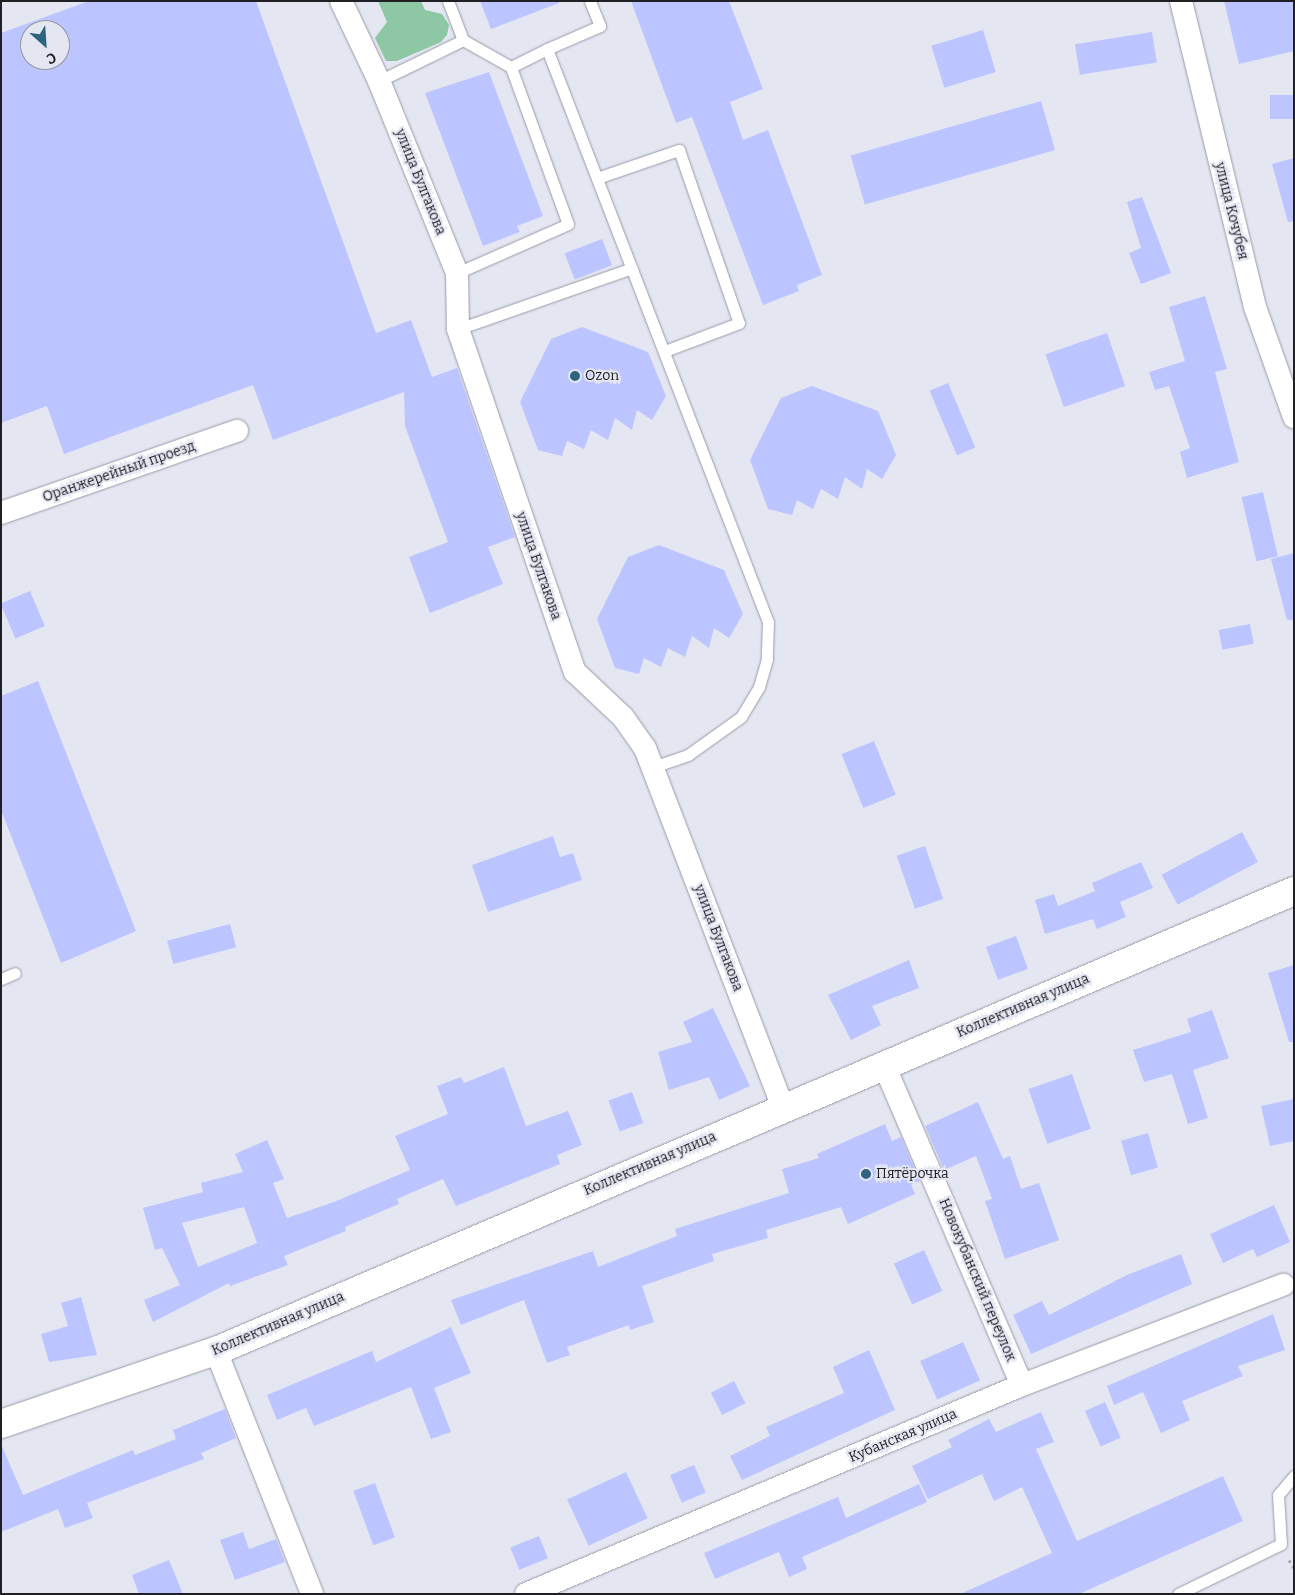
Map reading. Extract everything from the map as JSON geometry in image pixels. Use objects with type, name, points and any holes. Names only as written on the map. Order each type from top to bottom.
[{"type":"street","name":"улица Булгакова","points":[[341,1],[379,81],[457,273],[458,330],[575,672],[623,716],[653,767],[783,1108]]},
{"type":"street","name":"улица Кочубея","points":[[1181,1],[1255,307],[1294,417]]},
{"type":"street","name":"Оранжерейный проезд","points":[[1,513],[237,431]]},
{"type":"street","name":"Коллективная улица","points":[[1,1424],[216,1351],[1294,890]]},
{"type":"street","name":"Новокубанский переулок","points":[[884,1065],[1022,1385]]},
{"type":"street","name":"Кубанская улица","points":[[526,1594],[1022,1385],[1283,1285]]},
{"type":"street","points":[[216,1351],[312,1594]]},
{"type":"lane","points":[[448,1],[463,40],[511,67],[568,224],[457,273]]},
{"type":"lane","points":[[511,67],[600,26],[590,1]]},
{"type":"lane","points":[[379,81],[463,40]]},
{"type":"lane","points":[[547,49],[768,622],[767,659],[759,687],[741,717],[688,755],[653,767]]},
{"type":"lane","points":[[597,178],[679,150],[739,323],[665,351]]},
{"type":"lane","points":[[458,330],[632,268]]},
{"type":"lane","points":[[1,979],[15,973]]},
{"type":"lane","points":[[1178,1594],[1281,1544],[1278,1495],[1294,1476]]},
{"type":"green space","points":[[378,1],[421,1],[425,10],[442,14],[449,25],[447,35],[441,42],[397,61],[386,61],[375,38],[387,22]]},
{"type":"building","points":[[89,1],[256,1],[376,333],[411,320],[432,377],[457,368],[515,537],[488,547],[503,584],[430,613],[409,557],[448,542],[405,426],[404,392],[273,440],[253,385],[64,454],[47,406],[1,423],[1,33],[20,26],[20,70],[70,70],[70,20],[37,20]]},
{"type":"building","points":[[480,1],[559,1],[559,3],[491,29]]},
{"type":"building","points":[[631,1],[729,1],[763,89],[730,102],[743,140],[768,130],[822,275],[797,285],[799,291],[763,305],[692,117],[676,123]]},
{"type":"building","points":[[1224,1],[1294,1],[1294,51],[1239,64]]},
{"type":"building","points":[[983,30],[996,72],[944,88],[931,46]]},
{"type":"building","points":[[1152,32],[1157,63],[1080,75],[1075,44]]},
{"type":"building","points":[[489,72],[543,216],[517,226],[520,232],[483,246],[425,93]]},
{"type":"building","points":[[1270,95],[1294,95],[1294,119],[1270,119]]},
{"type":"building","points":[[1041,101],[1055,150],[865,205],[851,156]]},
{"type":"building","points":[[1294,158],[1294,221],[1288,222],[1272,164]]},
{"type":"building","points":[[1142,197],[1171,273],[1141,284],[1129,253],[1141,248],[1127,202]]},
{"type":"building","points":[[602,239],[612,265],[575,279],[565,253]]},
{"type":"building","points":[[1205,296],[1227,369],[1215,372],[1239,462],[1187,478],[1180,452],[1190,448],[1169,386],[1155,390],[1149,372],[1185,361],[1169,307]]},
{"type":"building","points":[[582,327],[648,352],[666,396],[652,420],[637,410],[632,430],[615,418],[608,440],[591,430],[584,449],[567,441],[562,456],[538,450],[520,402],[551,339]]},
{"type":"building","points":[[1107,333],[1125,386],[1064,407],[1046,354]]},
{"type":"building","points":[[948,383],[975,447],[957,455],[930,391]]},
{"type":"building","points":[[812,386],[878,411],[896,455],[882,479],[867,469],[862,489],[845,477],[838,499],[821,489],[813,509],[797,500],[792,515],[768,509],[750,460],[781,398]]},
{"type":"building","points":[[1263,492],[1278,556],[1256,561],[1242,497]]},
{"type":"building","points":[[659,545],[724,570],[743,614],[729,638],[714,628],[709,648],[692,636],[685,657],[668,648],[661,667],[644,658],[639,674],[615,668],[597,619],[628,557]]},
{"type":"building","points":[[1294,553],[1294,620],[1287,620],[1271,559]]},
{"type":"building","points":[[30,591],[45,626],[15,638],[1,603]]},
{"type":"building","points":[[1250,624],[1254,644],[1222,650],[1219,630]]},
{"type":"building","points":[[38,681],[136,931],[61,963],[1,810],[1,696]]},
{"type":"building","points":[[874,741],[896,795],[863,808],[842,754]]},
{"type":"building","points":[[1242,832],[1258,862],[1178,905],[1162,875]]},
{"type":"building","points":[[553,836],[560,857],[573,853],[582,880],[488,912],[472,865]]},
{"type":"building","points":[[925,846],[943,899],[915,909],[897,856]]},
{"type":"building","points":[[1141,862],[1153,888],[1120,902],[1126,917],[1097,929],[1093,919],[1045,934],[1035,900],[1054,894],[1058,906],[1095,891],[1092,883]]},
{"type":"building","points":[[230,924],[236,947],[173,964],[167,941]]},
{"type":"building","points":[[1016,936],[1028,969],[998,980],[986,947]]},
{"type":"building","points":[[909,960],[919,988],[872,1006],[881,1025],[851,1040],[828,995]]},
{"type":"building","points":[[1294,965],[1294,1042],[1289,1042],[1268,973]]},
{"type":"building","points":[[713,1008],[750,1086],[719,1100],[709,1077],[669,1090],[658,1052],[692,1042],[683,1022]]},
{"type":"building","points":[[1212,1010],[1229,1058],[1193,1070],[1208,1118],[1188,1124],[1172,1074],[1144,1082],[1133,1050],[1191,1032],[1187,1019]]},
{"type":"building","points":[[504,1067],[526,1126],[568,1111],[582,1145],[557,1155],[560,1164],[456,1206],[443,1179],[397,1199],[399,1204],[345,1227],[346,1231],[284,1256],[288,1265],[230,1286],[229,1283],[153,1322],[144,1300],[180,1285],[162,1248],[155,1250],[143,1208],[203,1192],[201,1183],[243,1172],[235,1154],[267,1140],[284,1179],[273,1183],[287,1218],[334,1202],[410,1170],[395,1136],[448,1114],[437,1086],[461,1077],[464,1083]],"holes":[[[244,1207],[257,1243],[198,1267],[182,1223]]]},
{"type":"building","points":[[1072,1074],[1091,1129],[1047,1144],[1029,1089]]},
{"type":"building","points":[[632,1092],[643,1123],[620,1132],[609,1101]]},
{"type":"building","points":[[1294,1099],[1294,1141],[1270,1146],[1261,1106]]},
{"type":"building","points":[[978,1102],[1003,1159],[1010,1156],[1021,1189],[1039,1183],[1059,1240],[1005,1259],[985,1201],[992,1199],[976,1156],[944,1170],[925,1126]]},
{"type":"building","points":[[885,1124],[892,1141],[901,1137],[920,1181],[911,1184],[915,1194],[848,1224],[841,1207],[766,1230],[768,1238],[712,1254],[714,1261],[642,1286],[654,1322],[630,1330],[629,1325],[567,1347],[570,1355],[547,1363],[524,1300],[461,1325],[451,1300],[593,1251],[598,1267],[677,1236],[675,1229],[789,1193],[782,1169],[819,1158],[817,1154]]},
{"type":"building","points":[[1148,1133],[1158,1168],[1131,1175],[1121,1141]]},
{"type":"building","points":[[1274,1205],[1290,1242],[1257,1257],[1253,1249],[1223,1263],[1210,1234]]},
{"type":"building","points":[[924,1250],[942,1291],[912,1305],[894,1263]]},
{"type":"building","points":[[1181,1254],[1192,1284],[1031,1354],[1013,1315],[1042,1301],[1049,1315],[1127,1275]]},
{"type":"building","points":[[81,1297],[97,1355],[49,1362],[41,1334],[68,1326],[61,1303]]},
{"type":"building","points":[[1273,1314],[1285,1350],[1238,1366],[1243,1376],[1182,1401],[1190,1420],[1161,1433],[1143,1392],[1114,1405],[1107,1386]]},
{"type":"building","points":[[451,1327],[471,1373],[434,1388],[451,1432],[431,1439],[411,1387],[314,1426],[306,1408],[277,1420],[267,1395],[372,1351],[376,1362]]},
{"type":"building","points":[[963,1342],[980,1380],[937,1399],[920,1361]]},
{"type":"building","points":[[869,1350],[895,1410],[742,1480],[730,1456],[770,1436],[766,1427],[844,1393],[833,1367]]},
{"type":"building","points":[[734,1381],[745,1403],[722,1415],[711,1393]]},
{"type":"building","points":[[1105,1402],[1121,1438],[1101,1447],[1085,1411]]},
{"type":"building","points":[[225,1409],[236,1438],[201,1453],[204,1459],[87,1503],[93,1518],[65,1528],[58,1509],[1,1532],[1,1444],[23,1495],[133,1450],[135,1455],[176,1439],[173,1430]]},
{"type":"building","points":[[1041,1412],[1054,1442],[1036,1449],[1077,1541],[1223,1476],[1243,1521],[1079,1594],[960,1594],[1052,1553],[1022,1487],[994,1501],[982,1474],[928,1499],[912,1466],[952,1447],[948,1440],[989,1419],[996,1432]]},
{"type":"building","points":[[694,1465],[706,1493],[682,1503],[670,1475]]},
{"type":"building","points":[[626,1472],[648,1518],[589,1546],[567,1499]]},
{"type":"building","points":[[375,1483],[395,1538],[373,1545],[353,1491]]},
{"type":"building","points":[[919,1484],[927,1502],[802,1557],[807,1569],[789,1577],[779,1552],[715,1579],[704,1553],[838,1497],[846,1518]]},
{"type":"building","points":[[243,1532],[249,1549],[276,1539],[285,1562],[235,1580],[220,1540]]},
{"type":"building","points":[[539,1536],[548,1558],[519,1570],[510,1548]]},
{"type":"building","points":[[169,1560],[183,1594],[139,1594],[132,1575]]},
{"type":"place","name":"Ozon","points":[[575,376]]},
{"type":"place","name":"Пятёрочка","points":[[866,1174]]}]
